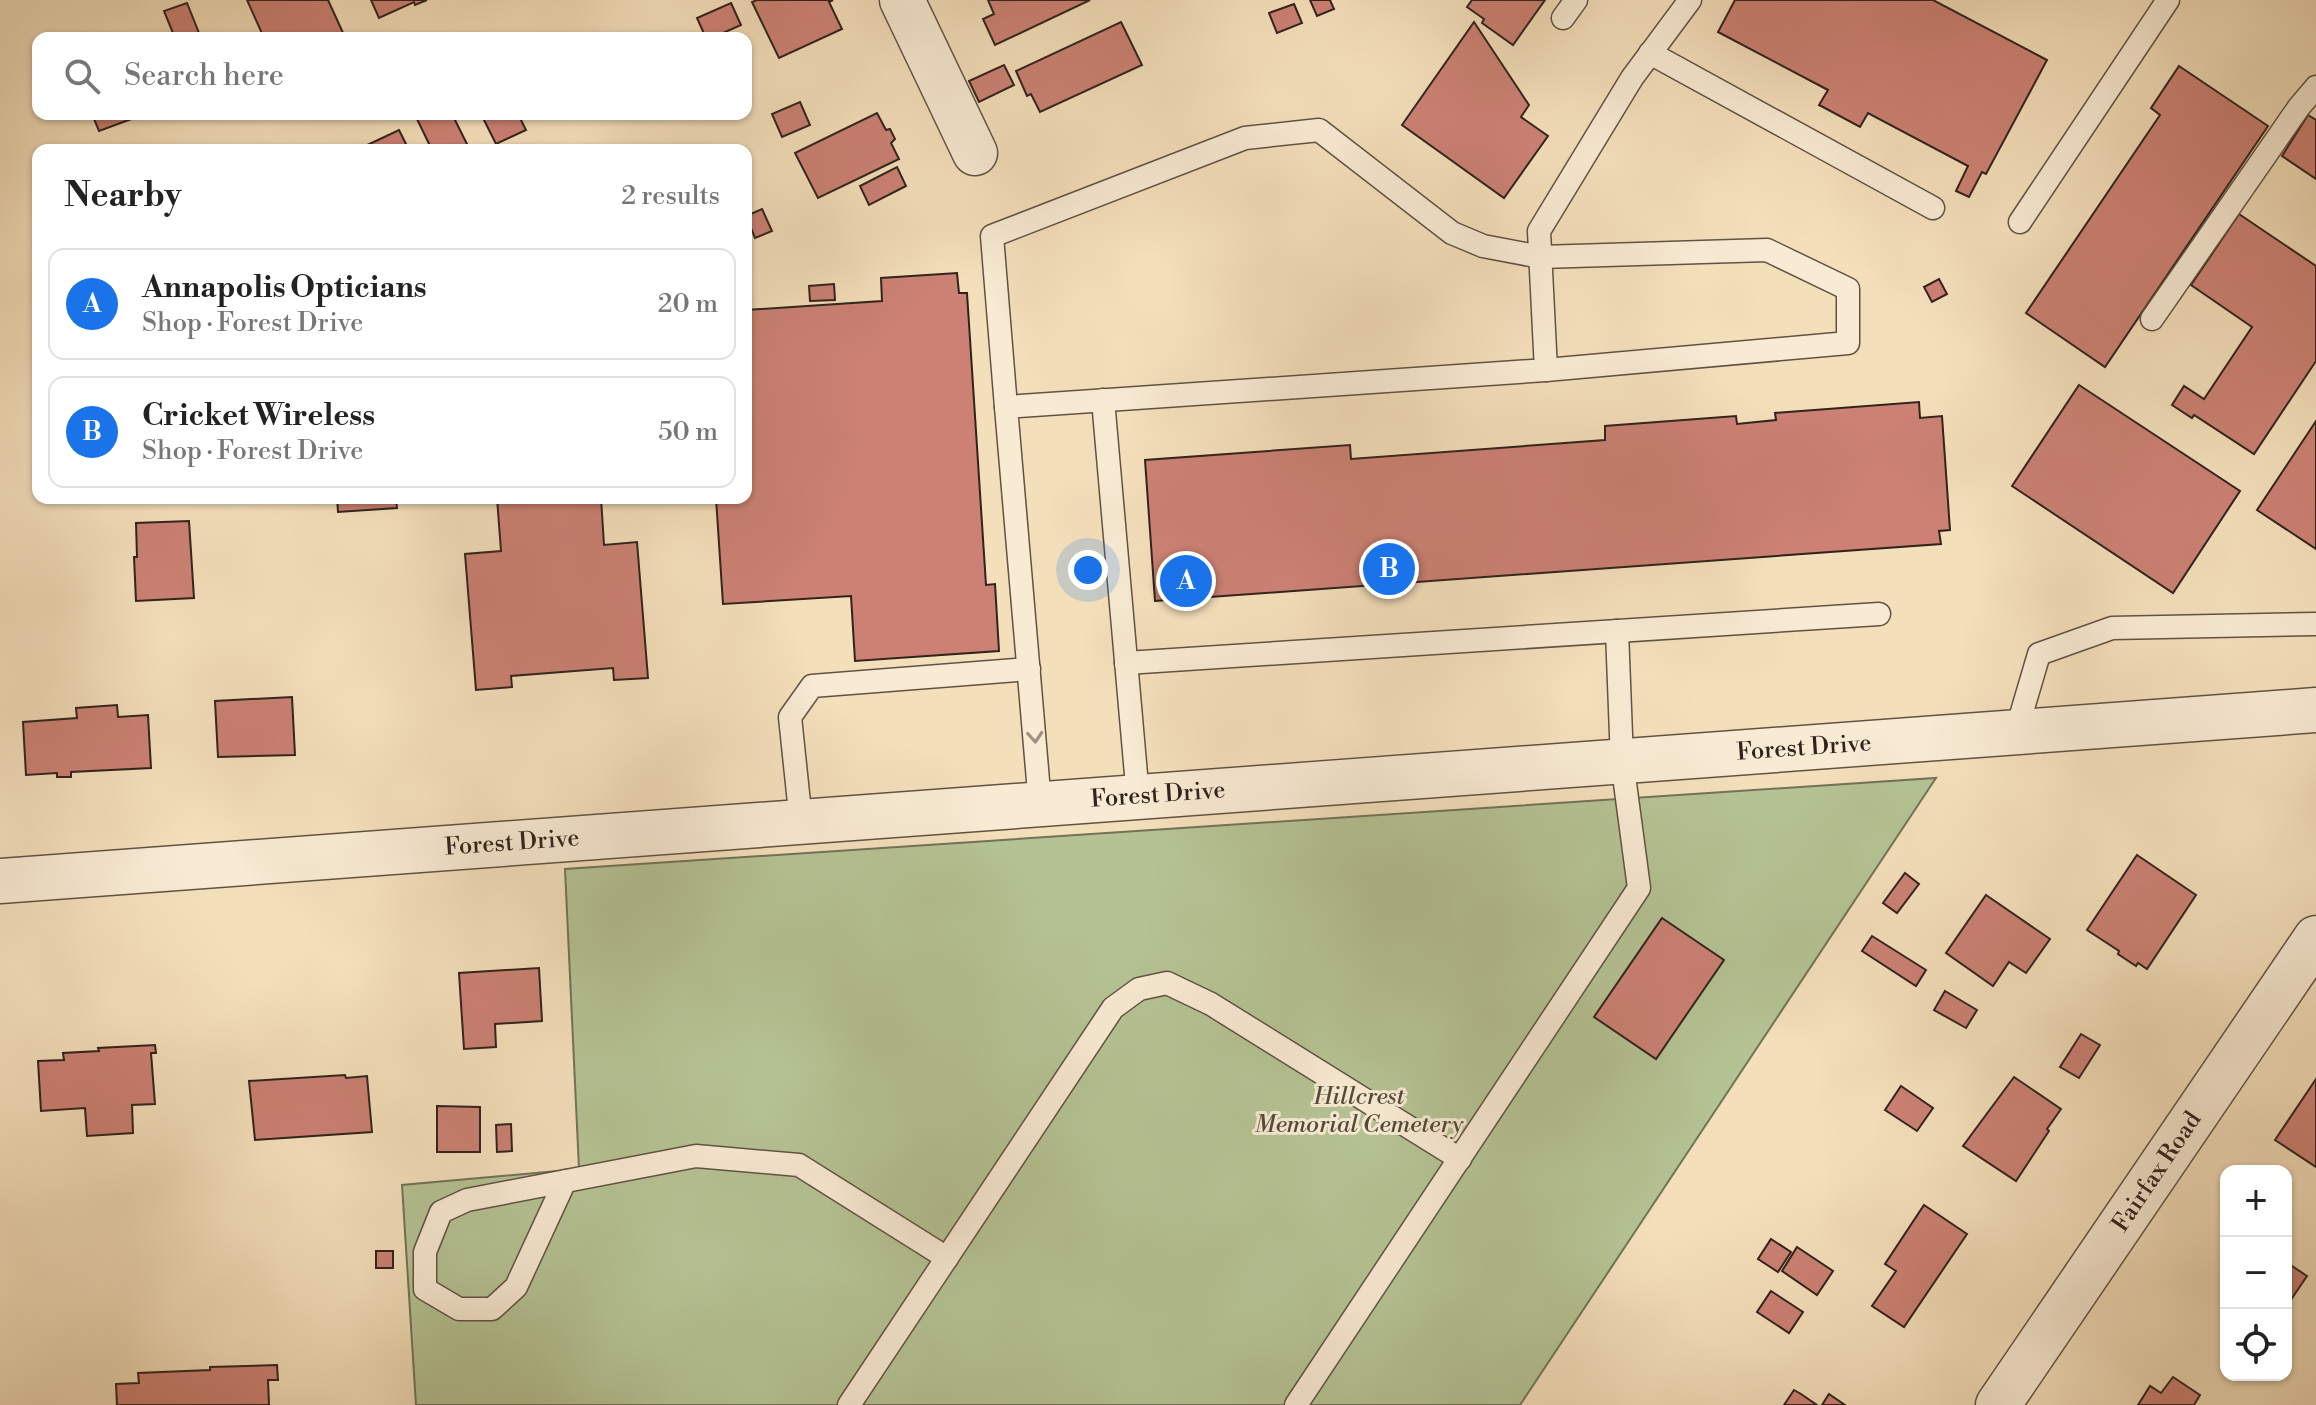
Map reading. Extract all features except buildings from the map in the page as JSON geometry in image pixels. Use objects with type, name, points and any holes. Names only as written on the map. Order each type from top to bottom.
[{"type":"street","points":[[902,0],[975,153]]},
{"type":"street","name":"Forest Drive","points":[[0,881],[2316,710]]},
{"type":"street","name":"Fairfax Road","points":[[1998,1405],[2316,938]]},
{"type":"lane","points":[[1546,370],[1539,231],[1632,78],[1690,0]]},
{"type":"lane","points":[[2020,222],[2168,0]]},
{"type":"lane","points":[[1650,53],[1933,208]]},
{"type":"lane","points":[[2152,319],[2316,87]]},
{"type":"lane","points":[[1006,407],[1546,370],[1848,343],[1848,289],[1767,250],[1541,257],[1483,246],[1452,233],[1319,130],[1245,138],[992,236],[1006,407],[1040,804]]},
{"type":"lane","points":[[1103,400],[1138,797]]},
{"type":"lane","points":[[1126,663],[1879,614]]},
{"type":"lane","points":[[2016,732],[2039,654],[2112,628],[2316,624]]},
{"type":"lane","points":[[1296,1404],[1639,888],[1622,761],[1617,631]]},
{"type":"lane","points":[[801,822],[790,717],[812,686],[1029,669]]},
{"type":"lane","points":[[849,1405],[1113,1008],[1139,989],[1167,983],[1211,1004],[1460,1159]]},
{"type":"lane","points":[[565,1181],[516,1287],[492,1309],[459,1309],[425,1289],[425,1252],[441,1212],[467,1200],[565,1181],[696,1156],[799,1165],[947,1258]]},
{"type":"green space","name":"Hillcrest Memorial Cemetery","points":[[1936,778],[1520,1405],[416,1405],[402,1185],[579,1169],[565,869]]},
{"type":"place","name":"Cricket Wireless","points":[[1389,569]]},
{"type":"place","name":"Annapolis Opticians","points":[[1186,581]]}]
